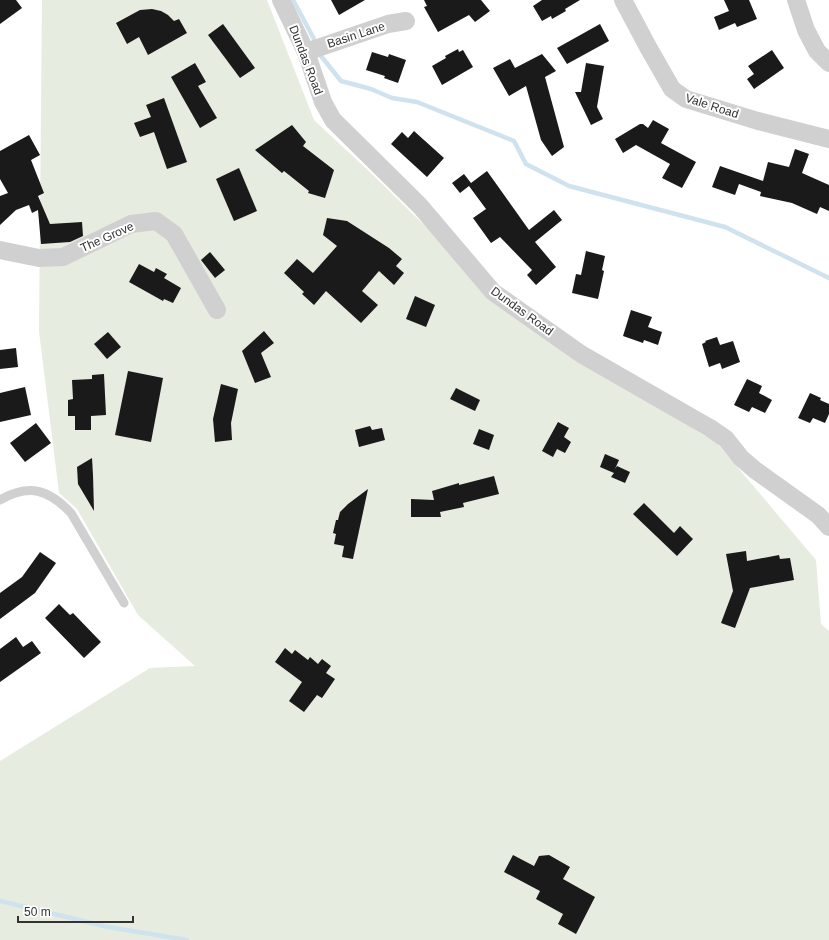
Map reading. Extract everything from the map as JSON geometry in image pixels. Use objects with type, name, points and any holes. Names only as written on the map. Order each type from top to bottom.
[{"type":"street","name":"Dundas Road","points":[[281,0],[306,52],[323,102],[333,120],[420,206],[493,292],[581,354],[710,428],[726,439],[741,458],[755,470],[818,515],[829,527]]},
{"type":"street","name":"Vale Road","points":[[623,0],[672,90],[686,99],[758,121],[829,139]]},
{"type":"street","points":[[796,0],[806,30],[817,51],[829,62]]},
{"type":"street","name":"Basin Lane","points":[[306,52],[388,24],[406,21]]},
{"type":"street","name":"The Grove","points":[[0,250],[39,258],[63,257],[131,224],[156,221],[174,234],[217,310]]},
{"type":"lane","points":[[0,500],[22,492],[36,490],[47,493],[59,500],[71,513],[124,603]]},
{"type":"shaded area","points":[[42,0],[267,0],[314,120],[372,174],[521,320],[651,403],[717,443],[816,560],[821,624],[829,631],[829,940],[0,940],[0,761],[150,668],[195,666],[138,615],[77,509],[59,493],[39,331]]},
{"type":"building","points":[[0,0],[16,0],[22,8],[0,24]]},
{"type":"building","points":[[331,0],[365,0],[339,15]]},
{"type":"building","points":[[424,0],[481,0],[490,11],[475,22],[469,15],[438,32],[424,7],[427,6]]},
{"type":"building","points":[[542,0],[580,0],[565,9],[566,11],[552,19],[551,16],[542,21],[533,6]]},
{"type":"building","points":[[724,0],[749,0],[757,19],[737,27],[735,23],[719,30],[714,17],[729,11]]},
{"type":"building","points":[[152,9],[161,11],[174,21],[179,19],[187,33],[148,55],[139,37],[127,44],[116,23],[140,10]]},
{"type":"building","points":[[223,24],[255,68],[240,78],[208,35]]},
{"type":"building","points":[[600,24],[609,41],[567,64],[557,48]]},
{"type":"building","points":[[458,49],[459,52],[463,50],[473,67],[442,85],[432,66],[446,58],[445,56]]},
{"type":"building","points":[[772,50],[784,68],[754,89],[747,79],[754,74],[748,66]]},
{"type":"building","points":[[372,52],[388,57],[389,54],[406,60],[398,83],[384,78],[385,76],[366,70]]},
{"type":"building","points":[[542,54],[556,71],[545,77],[564,147],[552,156],[541,140],[526,86],[509,96],[493,68],[510,59],[515,68]]},
{"type":"building","points":[[195,63],[206,82],[198,86],[217,118],[200,128],[171,77]]},
{"type":"building","points":[[586,63],[604,66],[597,107],[603,119],[591,125],[575,92],[581,92]]},
{"type":"building","points":[[164,98],[187,162],[167,169],[154,132],[140,137],[134,123],[151,117],[146,105]]},
{"type":"building","points":[[653,120],[669,129],[661,143],[696,162],[682,188],[662,178],[670,164],[636,145],[623,153],[615,139],[640,124],[643,124],[648,128]]},
{"type":"building","points":[[292,125],[306,142],[303,146],[334,170],[325,198],[308,193],[309,191],[284,171],[282,173],[255,150]]},
{"type":"building","points":[[414,131],[444,158],[427,177],[391,144],[402,132],[408,138]]},
{"type":"building","points":[[29,135],[40,155],[31,160],[44,193],[38,196],[50,224],[82,222],[83,236],[70,242],[41,244],[38,210],[32,213],[29,205],[16,210],[0,225],[0,196],[8,193],[0,179],[0,151]]},
{"type":"building","points":[[795,149],[809,154],[802,173],[829,185],[829,211],[820,207],[817,214],[792,203],[760,196],[761,192],[739,184],[735,195],[712,187],[720,166],[763,181],[768,162],[789,167]]},
{"type":"building","points":[[239,168],[257,211],[234,221],[216,179]]},
{"type":"building","points":[[487,171],[529,230],[554,210],[562,220],[535,242],[556,267],[536,285],[527,275],[532,270],[500,237],[491,243],[473,218],[486,209],[469,186],[460,193],[452,183],[464,174],[471,183]]},
{"type":"building","points":[[327,218],[347,221],[389,248],[402,259],[396,266],[404,273],[394,285],[379,271],[362,291],[378,305],[361,323],[326,291],[314,305],[302,294],[304,292],[284,273],[297,259],[313,273],[337,246],[323,235]]},
{"type":"building","points":[[586,251],[605,256],[602,270],[604,271],[598,299],[572,293],[576,274],[581,275]]},
{"type":"building","points":[[210,252],[225,270],[215,278],[201,260]]},
{"type":"building","points":[[139,264],[154,272],[156,268],[167,274],[164,278],[181,288],[173,303],[164,299],[163,301],[129,282]]},
{"type":"building","points":[[415,296],[435,305],[426,327],[406,319]]},
{"type":"building","points":[[631,310],[652,317],[648,327],[662,332],[658,345],[644,340],[643,343],[623,336]]},
{"type":"building","points":[[264,331],[274,343],[261,353],[271,377],[255,383],[242,351]]},
{"type":"building","points":[[108,332],[121,347],[107,359],[94,344]]},
{"type":"building","points":[[717,337],[720,345],[733,341],[740,362],[722,369],[720,363],[709,367],[702,344],[706,342],[705,341]]},
{"type":"building","points":[[16,348],[18,367],[0,369],[0,350]]},
{"type":"building","points":[[128,371],[163,378],[151,442],[115,435]]},
{"type":"building","points":[[104,374],[106,415],[91,416],[91,430],[75,430],[75,416],[68,416],[68,400],[73,399],[72,380],[92,379],[92,375]]},
{"type":"building","points":[[747,379],[762,386],[759,393],[772,400],[765,413],[752,407],[749,412],[734,405]]},
{"type":"building","points":[[221,384],[238,389],[231,423],[232,440],[215,442],[213,419]]},
{"type":"building","points":[[25,387],[31,415],[0,422],[0,393]]},
{"type":"building","points":[[456,388],[480,400],[475,411],[450,399]]},
{"type":"building","points":[[810,393],[829,404],[829,414],[825,423],[813,418],[810,423],[798,418]]},
{"type":"building","points":[[558,422],[569,428],[564,437],[571,442],[565,453],[557,449],[553,457],[542,451]]},
{"type":"building","points":[[36,423],[51,443],[25,462],[10,443]]},
{"type":"building","points":[[370,426],[372,430],[382,428],[385,440],[359,447],[355,430]]},
{"type":"building","points":[[479,429],[494,435],[489,450],[473,444]]},
{"type":"building","points":[[605,454],[619,460],[615,469],[617,466],[630,472],[625,483],[611,477],[614,473],[600,467]]},
{"type":"building","points":[[92,458],[94,511],[78,484],[77,467]]},
{"type":"building","points":[[494,476],[499,494],[463,503],[464,507],[440,512],[441,517],[411,517],[411,499],[434,500],[432,491],[459,483],[459,485]]},
{"type":"building","points":[[368,489],[353,559],[342,557],[344,546],[334,544],[336,534],[333,533],[336,520],[338,520],[340,512],[348,504]]},
{"type":"building","points":[[644,503],[674,533],[680,526],[693,539],[677,556],[633,514]]},
{"type":"building","points":[[746,551],[747,561],[779,555],[780,559],[790,558],[794,580],[750,588],[735,628],[721,623],[733,591],[726,554]]},
{"type":"building","points":[[40,552],[56,563],[35,593],[0,619],[0,593],[22,577]]},
{"type":"building","points":[[59,604],[70,615],[73,613],[101,642],[84,658],[45,618]]},
{"type":"building","points":[[16,637],[23,647],[32,641],[41,653],[0,682],[0,649]]},
{"type":"building","points":[[285,648],[292,654],[295,650],[308,660],[310,657],[318,664],[322,659],[331,666],[326,673],[335,679],[322,698],[317,695],[304,712],[289,701],[302,682],[275,662]]},
{"type":"building","points":[[513,855],[534,866],[539,856],[549,855],[570,867],[563,879],[595,897],[576,934],[558,924],[563,914],[536,899],[540,891],[504,872]]},
{"type":"waterway","points":[[293,0],[314,39]]},
{"type":"waterway","points":[[321,56],[341,81],[371,89],[392,98],[417,102],[514,141],[526,164],[569,186],[725,227],[829,278]]},
{"type":"waterway","points":[[0,901],[108,927],[187,940]]}]
